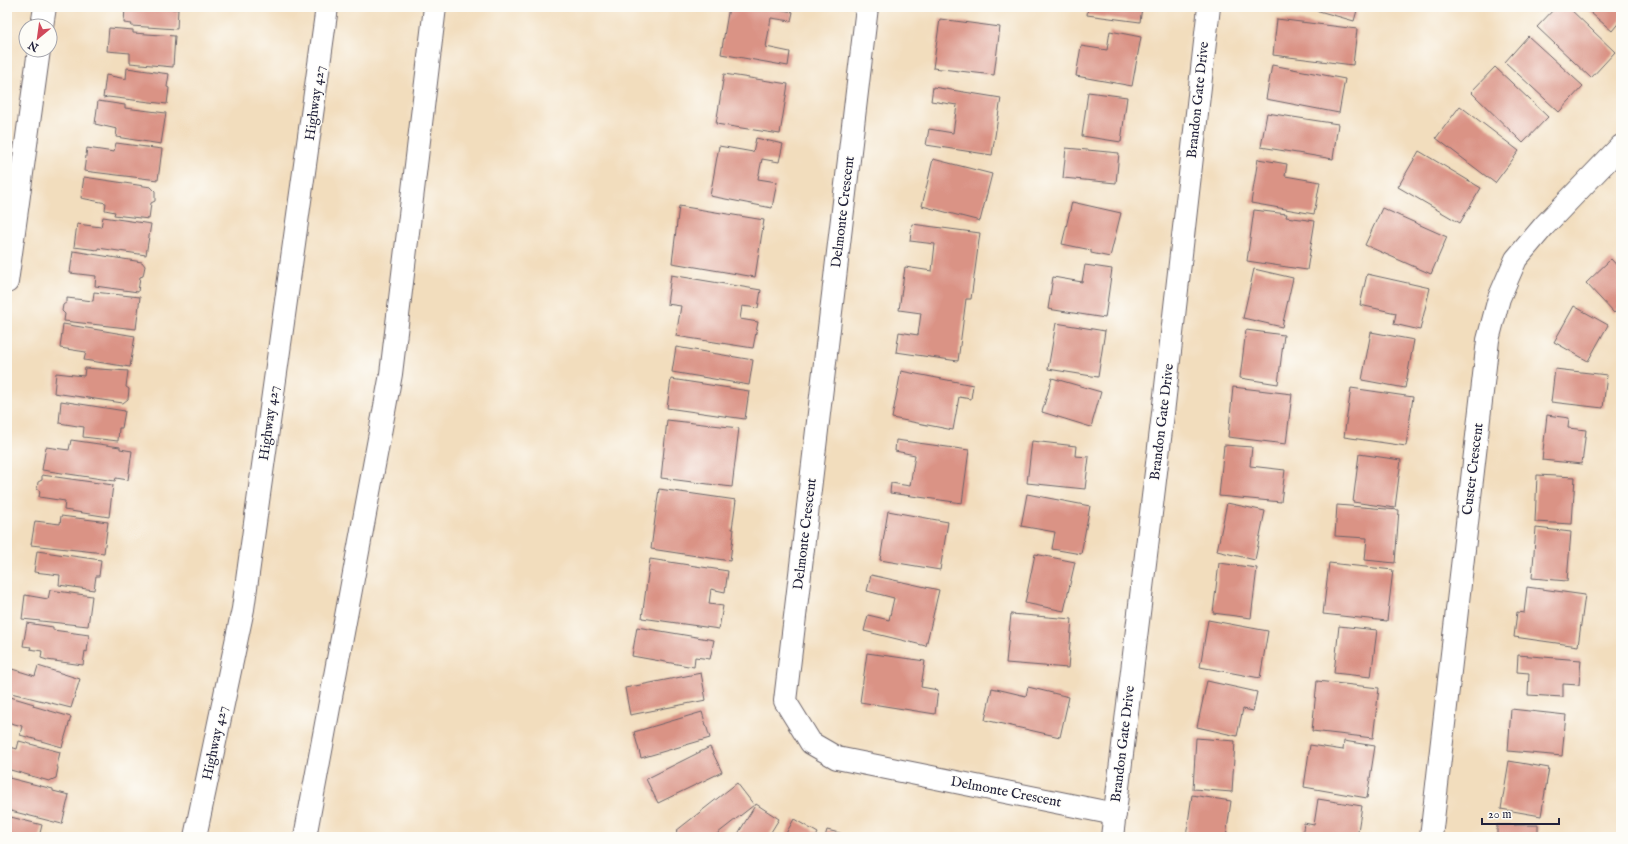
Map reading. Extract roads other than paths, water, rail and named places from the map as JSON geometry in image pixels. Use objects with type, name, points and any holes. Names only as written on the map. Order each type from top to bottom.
[{"type":"main road","points":[[43,18],[45,7]]},
{"type":"main road","name":"Highway 427","points":[[195,837],[243,610],[327,7]]},
{"type":"main road","points":[[305,837],[391,374],[435,7]]},
{"type":"main road","name":"Delmonte Crescent","points":[[867,7],[786,701],[811,743],[838,758],[1114,814]]},
{"type":"main road","name":"Brandon Gate Drive","points":[[1112,837],[1161,430],[1209,7]]},
{"type":"main road","points":[[7,282],[38,58]]},
{"type":"main road","name":"Custer Crescent","points":[[1431,837],[1488,340],[1499,298],[1516,259],[1544,226],[1621,146]]}]
